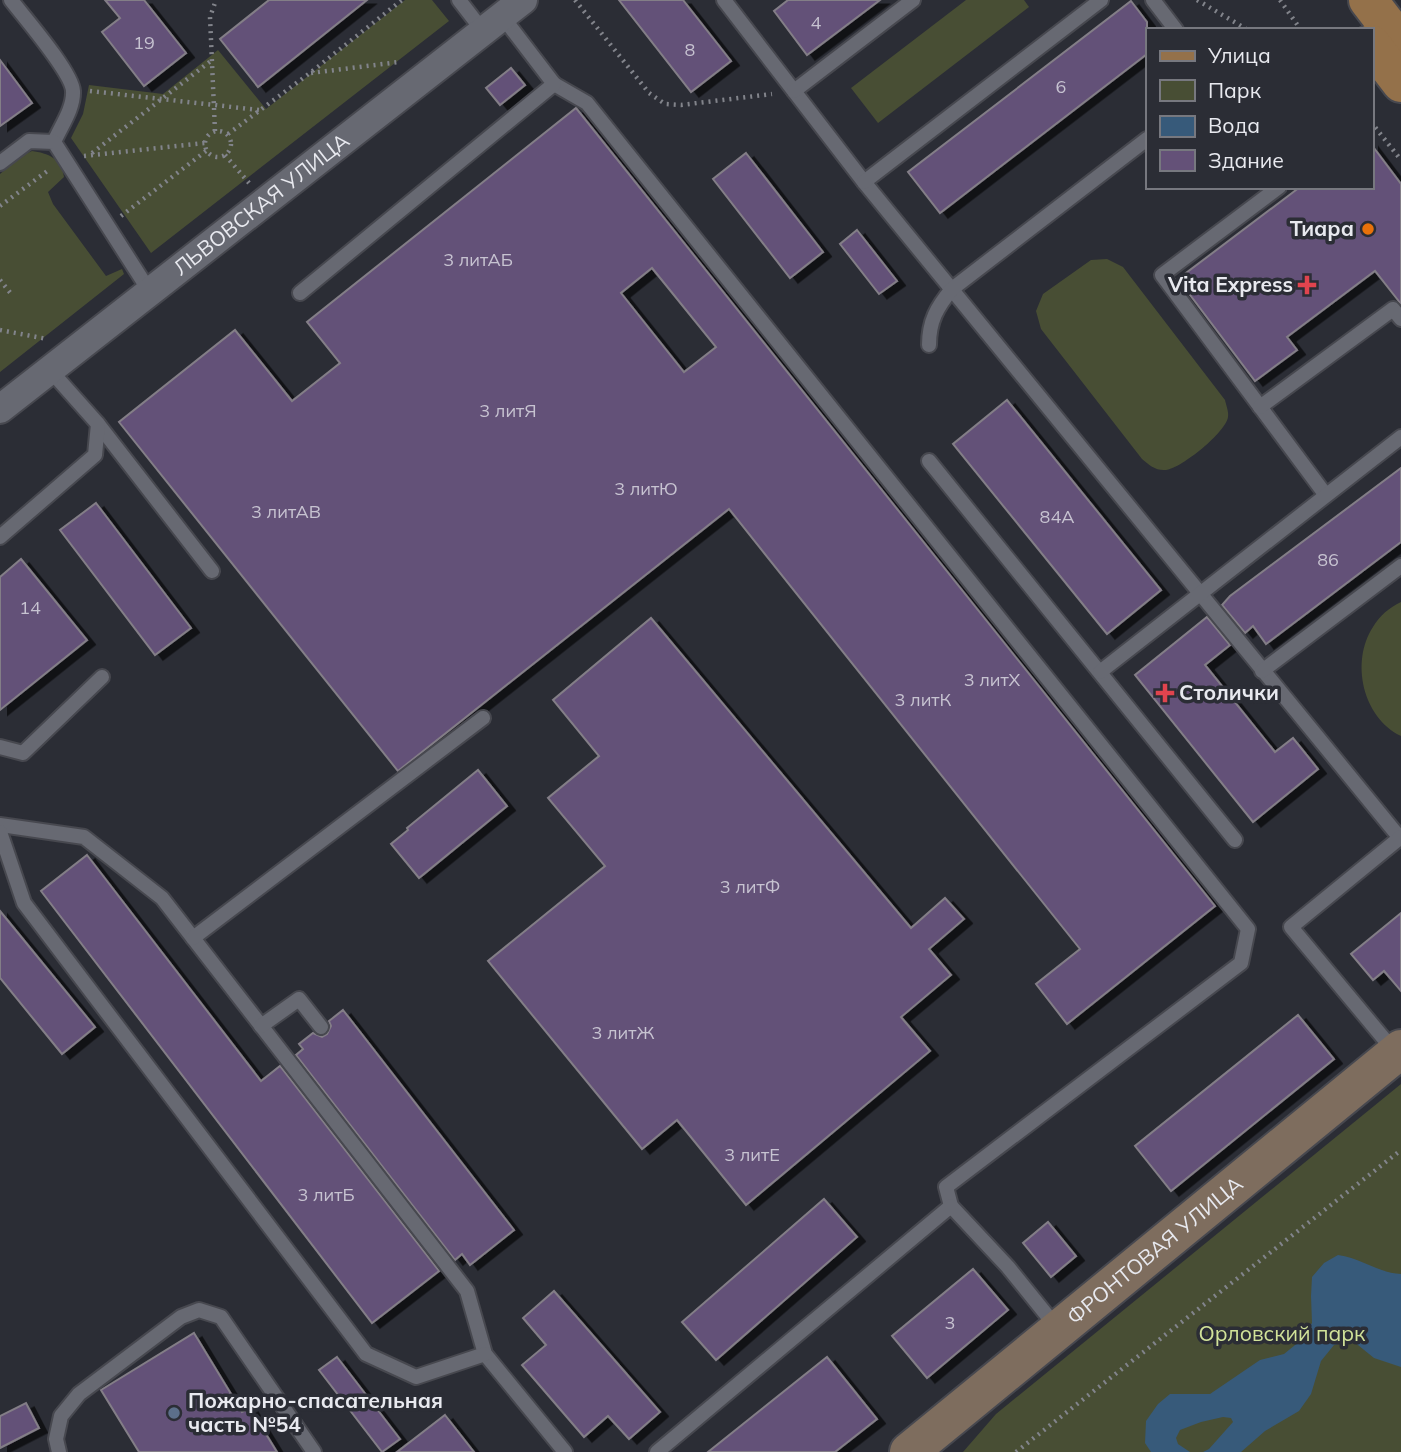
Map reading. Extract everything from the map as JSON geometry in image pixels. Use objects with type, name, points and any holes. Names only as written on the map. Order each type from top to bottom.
[{"type":"main road","points":[[1338,0],[1359,28]]},
{"type":"main road","points":[[1368,0],[1401,43]]},
{"type":"main road","points":[[1373,47],[1401,83]]},
{"type":"main road","name":"ФРОНТОВАЯ УЛИЦА","points":[[909,1452],[1399,1051]]},
{"type":"street","name":"ЛЬВОВСКАЯ УЛИЦА","points":[[0,409],[503,16]]},
{"type":"lane","points":[[0,6],[10,0],[64,70],[73,89],[69,111],[54,142]]},
{"type":"lane","points":[[459,0],[503,16],[554,84],[587,103],[1248,929],[1241,962],[946,1187],[951,1206],[1009,1267],[1059,1330]]},
{"type":"lane","points":[[723,0],[864,182],[1262,671],[1401,837],[1291,927],[1399,1051]]},
{"type":"lane","points":[[794,92],[913,0]]},
{"type":"lane","points":[[864,182],[1101,0]]},
{"type":"lane","points":[[1153,0],[1174,28]]},
{"type":"lane","points":[[300,293],[554,84]]},
{"type":"lane","points":[[929,345],[929,328],[938,307],[952,289],[1146,140]]},
{"type":"lane","points":[[0,163],[29,141],[54,142]]},
{"type":"lane","points":[[54,142],[150,292]]},
{"type":"lane","points":[[1276,189],[1162,275],[1325,494]]},
{"type":"lane","points":[[1260,407],[1393,309],[1401,319]]},
{"type":"lane","points":[[50,370],[98,424],[212,571]]},
{"type":"lane","points":[[0,537],[95,455],[98,424]]},
{"type":"lane","points":[[1100,672],[1199,592],[1401,437]]},
{"type":"lane","points":[[929,461],[1235,841]]},
{"type":"lane","points":[[1262,671],[1401,566]]},
{"type":"lane","points":[[0,747],[23,753],[102,677]]},
{"type":"lane","points":[[193,938],[483,718]]},
{"type":"lane","points":[[0,825],[84,838],[162,898],[467,1290],[485,1354],[565,1452]]},
{"type":"lane","points":[[0,832],[24,903],[366,1354],[416,1377],[485,1354]]},
{"type":"lane","points":[[261,1026],[299,999],[321,1027]]},
{"type":"lane","points":[[657,1452],[951,1206]]},
{"type":"lane","points":[[59,1452],[56,1439],[61,1416],[79,1394],[181,1317],[199,1310],[221,1317],[314,1452]]},
{"type":"path","points":[[215,131],[210,17],[216,0]]},
{"type":"path","points":[[228,134],[231,146],[225,155],[218,157],[206,151],[205,144],[209,134],[215,131],[228,134],[402,0]]},
{"type":"path","points":[[575,0],[649,93],[665,104],[681,105],[794,92]]},
{"type":"path","points":[[1197,0],[1245,28]]},
{"type":"path","points":[[1280,0],[1300,28]]},
{"type":"path","points":[[92,154],[212,60]]},
{"type":"path","points":[[310,73],[404,61]]},
{"type":"path","points":[[73,89],[260,110]]},
{"type":"path","points":[[1373,125],[1401,160]]},
{"type":"path","points":[[0,206],[53,166],[67,160],[92,154],[205,144]]},
{"type":"path","points":[[109,226],[206,151]]},
{"type":"path","points":[[225,155],[254,189]]},
{"type":"path","points":[[0,279],[12,295]]},
{"type":"path","points":[[0,331],[48,340]]},
{"type":"path","points":[[1016,1452],[1401,1150]]},
{"type":"green space","points":[[405,0],[432,0],[449,21],[151,253],[71,138],[83,114],[89,85],[163,94],[218,50],[266,109]]},
{"type":"green space","points":[[966,0],[1024,0],[1029,7],[878,123],[851,88]]},
{"type":"green space","points":[[32,151],[49,155],[63,171],[64,177],[48,192],[53,204],[106,276],[122,269],[124,274],[0,372],[0,174]]},
{"type":"green space","points":[[1107,259],[1123,267],[1225,400],[1228,417],[1220,431],[1192,456],[1173,468],[1156,469],[1142,459],[1041,329],[1036,311],[1043,294],[1091,260]]},
{"type":"green space","points":[[1401,602],[1401,736],[1388,728],[1369,703],[1364,688],[1362,656],[1373,627],[1385,612]]},
{"type":"green space","name":"Орловский парк","points":[[1401,1084],[1401,1452],[963,1452],[996,1414]]},
{"type":"water","points":[[1338,1255],[1401,1274],[1401,1367],[1374,1358],[1353,1341],[1334,1345],[1321,1361],[1311,1394],[1299,1411],[1265,1431],[1241,1452],[1203,1452],[1209,1449],[1233,1422],[1231,1418],[1223,1417],[1180,1430],[1176,1438],[1178,1444],[1190,1452],[1151,1452],[1145,1443],[1146,1421],[1158,1404],[1170,1394],[1210,1394],[1260,1360],[1284,1354],[1300,1341],[1312,1323],[1312,1277],[1324,1263]]},
{"type":"building","points":[[105,0],[144,0],[186,53],[144,86],[102,32],[120,18]]},
{"type":"building","points":[[269,0],[367,0],[258,87],[220,39]]},
{"type":"building","points":[[619,0],[683,0],[731,61],[691,92]]},
{"type":"building","points":[[788,0],[880,0],[807,55],[774,11]]},
{"type":"building","points":[[1131,1],[1147,22],[1146,55],[940,213],[908,172]]},
{"type":"building","points":[[0,60],[32,103],[0,126]]},
{"type":"building","points":[[511,68],[525,85],[500,105],[486,88]]},
{"type":"building","points":[[576,108],[1215,906],[1067,1024],[1036,984],[1080,949],[729,509],[398,771],[119,422],[235,330],[292,401],[340,363],[307,322]],"holes":[[[652,268],[716,347],[684,372],[621,293]]]},
{"type":"building","points":[[1373,147],[1401,184],[1401,304],[1375,271],[1287,337],[1297,350],[1255,381],[1178,279],[1297,189],[1373,189]]},
{"type":"building","points":[[746,153],[823,252],[790,278],[713,179]]},
{"type":"building","points":[[857,230],[897,281],[879,294],[840,244]]},
{"type":"building","points":[[1007,400],[1161,590],[1107,634],[953,444]]},
{"type":"building","points":[[1401,468],[1401,542],[1266,644],[1253,626],[1245,633],[1222,605],[1230,596]]},
{"type":"building","points":[[96,503],[191,628],[155,655],[60,530]]},
{"type":"building","points":[[21,559],[87,640],[0,710],[0,577]]},
{"type":"building","points":[[1207,617],[1230,645],[1205,665],[1275,752],[1293,738],[1318,769],[1253,822],[1135,675]]},
{"type":"building","points":[[651,618],[911,928],[945,898],[964,919],[929,949],[951,975],[901,1017],[930,1051],[746,1205],[677,1120],[642,1149],[488,961],[605,866],[548,798],[599,756],[553,700]]},
{"type":"building","points":[[478,770],[507,806],[419,878],[391,844]]},
{"type":"building","points":[[87,855],[261,1081],[280,1066],[439,1271],[372,1323],[41,891]]},
{"type":"building","points":[[0,911],[95,1027],[62,1054],[0,978]]},
{"type":"building","points":[[1401,913],[1401,991],[1384,971],[1373,980],[1351,954]]},
{"type":"building","points":[[343,1010],[514,1230],[470,1265],[462,1254],[455,1260],[296,1055],[303,1049],[299,1044],[313,1033],[322,1037],[327,1034],[331,1026],[329,1021]]},
{"type":"building","points":[[1298,1015],[1334,1059],[1171,1191],[1135,1146]]},
{"type":"building","points":[[824,1199],[857,1237],[716,1360],[682,1322]]},
{"type":"building","points":[[1048,1222],[1076,1256],[1051,1277],[1023,1243]]},
{"type":"building","points":[[973,1269],[1008,1310],[927,1378],[892,1336]]},
{"type":"building","points":[[554,1291],[660,1412],[629,1439],[608,1416],[584,1437],[522,1365],[546,1345],[523,1318]]},
{"type":"building","points":[[194,1333],[242,1412],[250,1408],[277,1452],[139,1452],[101,1390]]},
{"type":"building","points":[[337,1357],[400,1439],[382,1452],[319,1370]]},
{"type":"building","points":[[827,1357],[877,1419],[835,1452],[708,1452]]},
{"type":"building","points":[[26,1403],[39,1428],[0,1448],[0,1416]]},
{"type":"building","points":[[445,1415],[474,1452],[397,1452]]},
{"type":"place","name":"Тиара","points":[[1368,229]]},
{"type":"place","name":"Vita Express","points":[[1307,285]]},
{"type":"place","name":"Столички","points":[[1165,693]]},
{"type":"place","name":"Пожарно-спасательная часть №54","points":[[174,1413]]}]
